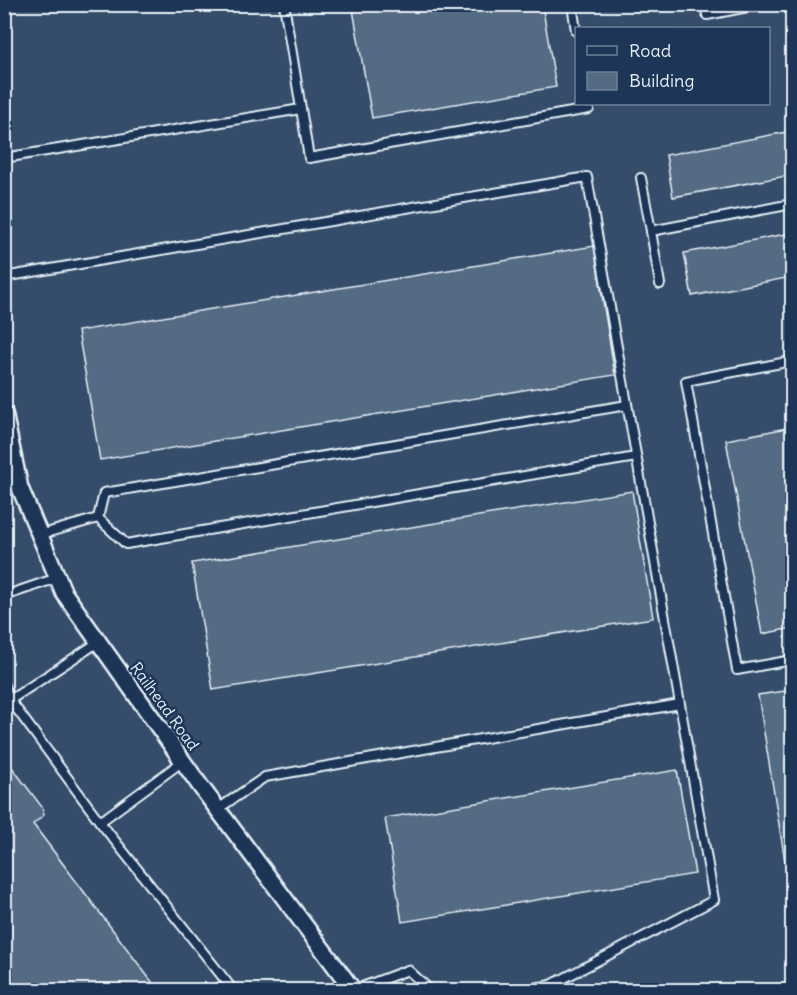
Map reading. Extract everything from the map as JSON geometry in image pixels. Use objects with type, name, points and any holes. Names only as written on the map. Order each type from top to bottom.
[{"type":"street","name":"Railhead Road","points":[[4,413],[20,488],[64,594],[218,809],[353,990]]},
{"type":"lane","points":[[284,4],[309,158],[589,109],[588,105]]},
{"type":"lane","points":[[572,4],[575,27]]},
{"type":"lane","points":[[705,4],[707,15],[763,4]]},
{"type":"lane","points":[[4,158],[301,110]]},
{"type":"lane","points":[[4,277],[587,177],[714,900],[551,985],[523,990]]},
{"type":"lane","points":[[641,178],[660,284]]},
{"type":"lane","points":[[651,231],[792,204]]},
{"type":"lane","points":[[792,361],[686,381],[737,670],[792,660]]},
{"type":"lane","points":[[98,518],[104,493],[627,405]]},
{"type":"lane","points":[[98,518],[126,544],[636,457]]},
{"type":"lane","points":[[39,535],[98,518]]},
{"type":"lane","points":[[4,596],[57,578]]},
{"type":"lane","points":[[7,702],[98,643]]},
{"type":"lane","points":[[4,686],[7,702],[233,990]]},
{"type":"lane","points":[[218,809],[265,777],[680,704]]},
{"type":"lane","points":[[100,822],[183,761]]},
{"type":"lane","points":[[353,990],[408,970],[430,990]]},
{"type":"shaded area","points":[[5,5],[792,5],[792,990],[5,990]]},
{"type":"building","points":[[352,4],[542,4],[556,87],[372,118]]},
{"type":"building","points":[[792,131],[792,175],[673,197],[666,155]]},
{"type":"building","points":[[792,233],[792,277],[692,296],[684,253]]},
{"type":"building","points":[[594,246],[615,375],[100,460],[78,331]]},
{"type":"building","points":[[792,427],[792,628],[762,634],[726,440]]},
{"type":"building","points":[[632,491],[653,618],[213,690],[192,563]]},
{"type":"building","points":[[792,690],[792,904],[758,695]]},
{"type":"building","points":[[4,765],[11,766],[42,807],[44,815],[33,824],[158,990],[4,990]]},
{"type":"building","points":[[677,770],[695,874],[402,922],[385,818]]}]
